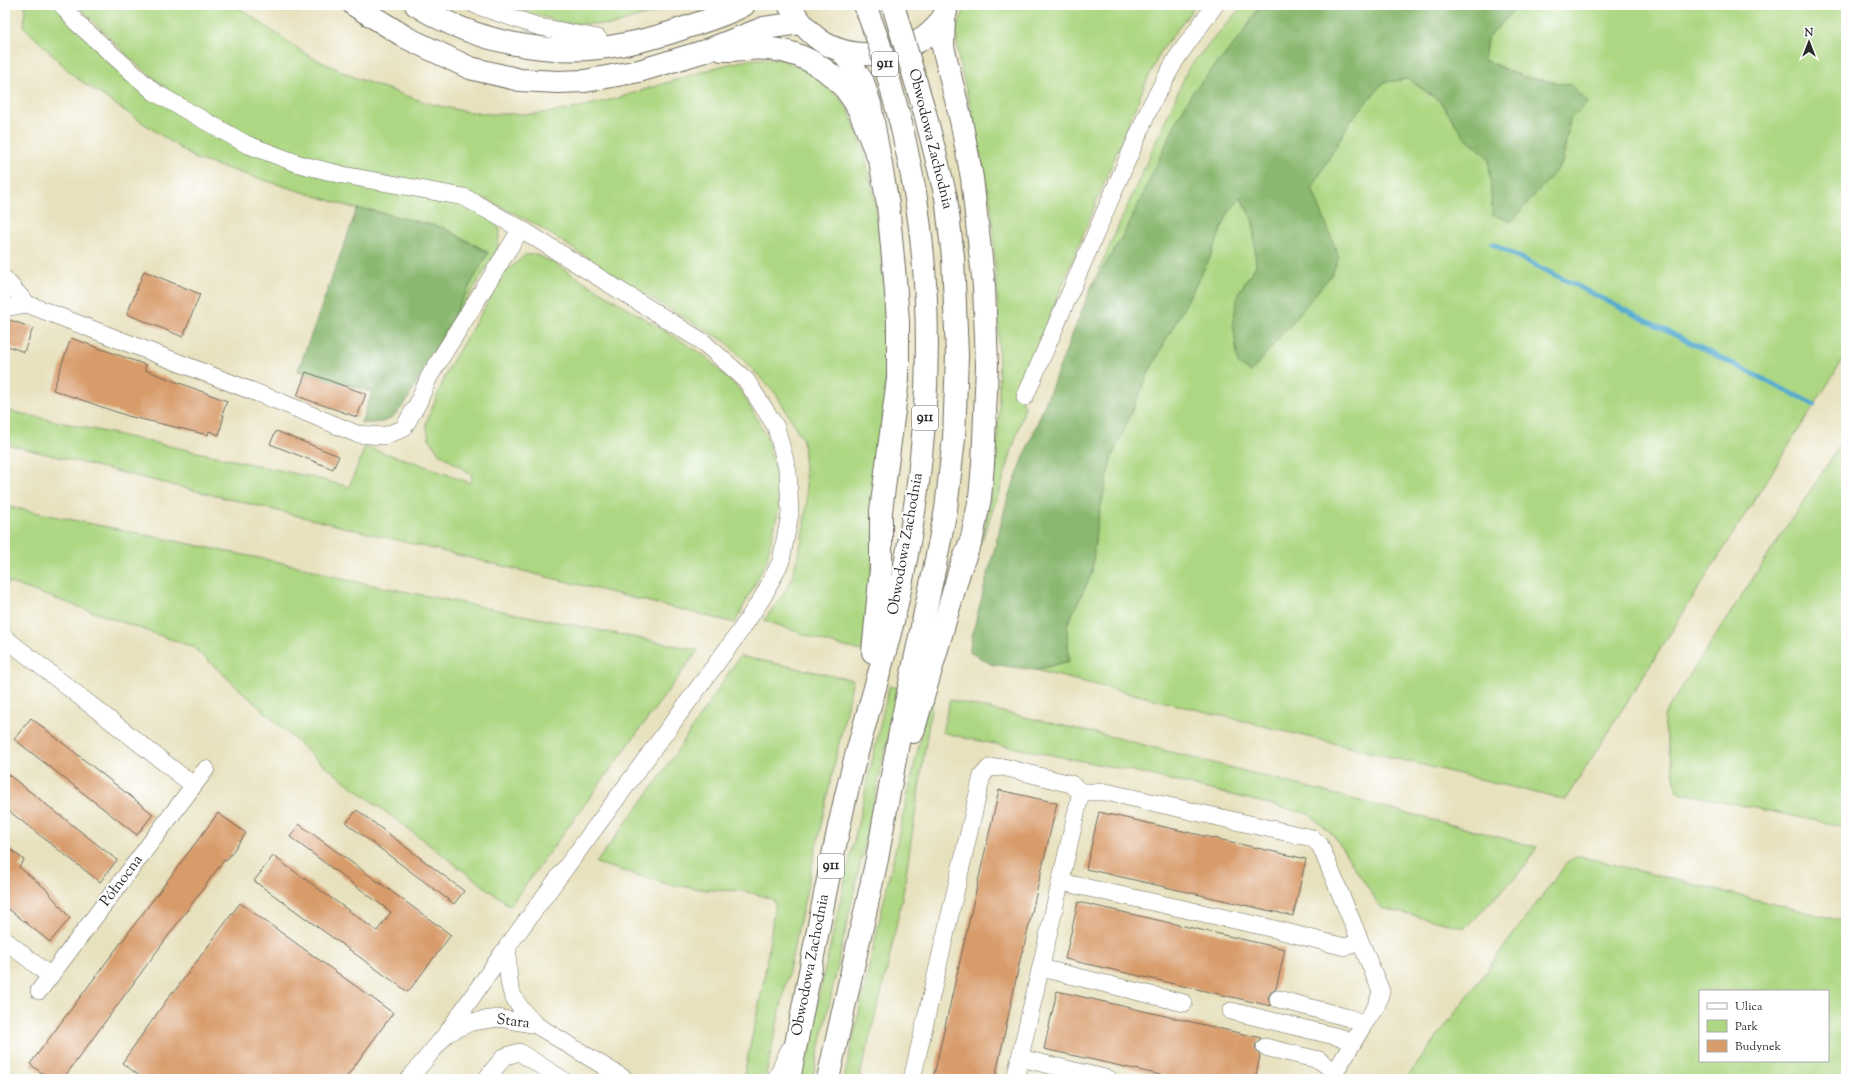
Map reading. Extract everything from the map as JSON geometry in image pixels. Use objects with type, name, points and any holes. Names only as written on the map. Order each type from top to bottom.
[{"type":"main road","points":[[354,5],[407,38],[444,57],[470,68],[520,80],[558,82],[592,80],[639,71],[705,51],[795,14],[817,38],[842,51],[861,54],[881,54],[899,50],[917,42],[932,30],[947,10]]},
{"type":"main road","points":[[416,5],[438,18],[475,33],[512,43],[559,49],[593,48],[620,45],[682,29],[744,5]]},
{"type":"main road","points":[[559,49],[660,23],[704,5]]},
{"type":"main road","name":"Obwodowa Zachodnia","points":[[789,1079],[848,788],[895,610],[913,513],[924,431],[927,364],[924,263],[917,205],[901,124],[879,43],[865,5]]},
{"type":"main road","name":"Obwodowa Zachodnia","points":[[828,1079],[877,859],[901,726],[934,570],[946,508],[954,438],[957,356],[953,257],[946,196],[925,113],[893,5]]},
{"type":"main road","points":[[877,859],[960,569],[972,538],[980,498],[987,365],[984,286],[972,178],[961,120],[943,46],[947,10]]},
{"type":"main road","points":[[705,51],[770,49],[791,53],[812,61],[835,79],[851,98],[860,112],[881,163]]},
{"type":"main road","points":[[842,51],[855,69],[866,92],[881,163],[888,205],[898,322],[898,379],[881,511],[881,569],[869,707]]},
{"type":"street","points":[[62,5],[76,22],[154,92],[246,144],[299,164],[343,175],[464,196],[521,229],[703,342],[746,380],[776,427],[788,472],[790,514],[781,561],[764,595],[741,630],[508,946],[447,1033]]},
{"type":"street","points":[[474,5],[540,27],[598,38]]},
{"type":"street","points":[[1025,397],[1151,105],[1176,59],[1215,5]]},
{"type":"street","points":[[5,279],[27,304],[283,403],[358,434],[383,436],[403,429],[418,403],[429,378],[521,229]]},
{"type":"street","points":[[5,308],[27,304]]},
{"type":"street","points":[[5,638],[193,785]]},
{"type":"street","points":[[912,1079],[982,776],[989,768],[1003,767],[1071,784],[1080,792],[1106,792],[1312,838],[1320,845],[1381,991],[1377,1005],[1333,1076],[1319,1060],[1266,1047]]},
{"type":"street","name":"Północna","points":[[39,991],[206,769]]},
{"type":"street","points":[[1015,1079],[1061,882],[1080,792]]},
{"type":"street","points":[[1061,882],[1266,927],[1345,947],[1360,942]]},
{"type":"street","points":[[5,940],[50,976]]},
{"type":"street","points":[[508,946],[510,990],[521,1011],[536,1025]]},
{"type":"street","points":[[1041,968],[1184,1003]]},
{"type":"street","points":[[1278,999],[1349,1018],[1364,1024]]},
{"type":"street","points":[[1231,1011],[1343,1038],[1352,1044]]},
{"type":"street","name":"Stara","points":[[409,1079],[447,1033],[471,1022],[498,1018],[536,1025],[625,1079]]},
{"type":"street","points":[[776,1079],[800,1026]]},
{"type":"street","points":[[486,1079],[504,1057],[519,1052],[562,1079]]},
{"type":"street","points":[[1020,1058],[1109,1079]]},
{"type":"green space","points":[[25,5],[57,5],[216,136],[458,202],[491,218],[500,230],[497,250],[426,367],[488,252],[444,228],[370,210],[357,209],[196,159],[75,77],[24,27]]},
{"type":"green space","points":[[77,5],[235,5],[309,56],[356,78],[427,103],[463,111],[490,114],[535,114],[568,110],[614,99],[721,66],[752,59],[779,59],[817,74],[847,107],[863,147],[874,194],[881,248],[886,312],[886,373],[868,618],[862,651],[828,643],[764,620],[783,595],[792,577],[801,544],[807,503],[803,440],[776,394],[726,342],[639,291],[535,224],[486,199],[308,159],[251,136],[182,101],[132,60]]},
{"type":"green space","points":[[504,5],[678,5],[612,25],[564,23]]},
{"type":"green space","points":[[966,5],[1196,5],[1161,51],[1142,91],[1018,393],[1025,407],[1000,490],[981,543],[995,476],[999,406],[998,308],[991,206],[971,109],[959,62],[956,32]]},
{"type":"green space","points":[[1243,5],[1260,5],[1241,36],[1192,93],[1129,225],[1090,290],[1189,67]]},
{"type":"green space","points":[[1260,5],[1512,5],[1516,8],[1487,39],[1484,60],[1524,77],[1571,85],[1588,102],[1570,120],[1562,164],[1511,222],[1492,214],[1489,158],[1463,135],[1440,101],[1408,79],[1384,82],[1350,121],[1312,188],[1339,257],[1332,274],[1251,372],[1238,364],[1233,322],[1238,294],[1256,265],[1253,221],[1241,198],[1228,213],[1208,262],[1149,372],[1111,459],[1096,529],[1092,573],[1067,625],[1069,661],[1035,670],[991,664],[969,652],[974,627],[1008,497],[1090,290],[1129,225],[1178,118],[1192,93],[1241,36]]},
{"type":"green space","points":[[1512,5],[1846,5],[1846,355],[1565,800],[1035,670],[1069,661],[1067,625],[1092,573],[1096,529],[1111,459],[1149,372],[1208,262],[1228,213],[1241,198],[1253,221],[1256,265],[1238,294],[1299,313],[1332,274],[1323,218],[1312,188],[1350,121],[1384,82],[1408,79],[1440,101],[1463,135],[1489,158],[1491,185],[1562,164],[1570,120],[1588,102],[1571,85],[1524,77],[1484,60],[1487,39],[1515,9]]},
{"type":"green space","points":[[357,209],[370,210],[444,228],[488,253],[406,402],[392,417],[377,423],[361,423],[372,392],[298,371]]},
{"type":"green space","points":[[535,254],[552,262],[704,355],[741,391],[766,435],[777,475],[779,508],[766,562],[735,623],[5,444],[5,410],[315,478],[349,487],[365,447],[414,462],[470,483],[472,475],[439,453],[429,438],[426,423],[449,367],[505,273],[525,255]]},
{"type":"green space","points":[[1846,432],[1846,827],[1677,792],[1663,716],[1833,456]]},
{"type":"green space","points":[[5,506],[307,568],[342,579],[698,650],[510,906],[317,760],[193,647],[5,581]]},
{"type":"green space","points":[[740,656],[853,680],[765,1079],[743,1079],[763,986],[775,904],[772,899],[745,891],[707,890],[667,884],[596,863],[657,781]]},
{"type":"green space","points":[[889,686],[899,688],[816,1064],[812,1079],[800,1079]]},
{"type":"green space","points":[[930,695],[933,696],[904,888],[887,970],[859,1079],[844,1079]]},
{"type":"green space","points":[[950,700],[1117,738],[1537,847],[1524,868],[1465,928],[1381,908],[1334,836],[1309,814],[1133,771],[965,738],[942,732]]},
{"type":"green space","points":[[1579,856],[1846,922],[1846,1079],[1406,1079],[1568,861]]},
{"type":"building","points":[[144,271],[200,294],[183,337],[127,314]]},
{"type":"building","points":[[10,320],[33,328],[24,352],[5,345],[5,333]]},
{"type":"building","points":[[71,338],[146,365],[145,370],[227,401],[222,415],[224,415],[219,435],[209,431],[208,435],[128,416],[53,390]]},
{"type":"building","points":[[306,372],[366,394],[357,417],[297,396]]},
{"type":"building","points":[[276,431],[339,456],[333,469],[270,444]]},
{"type":"building","points":[[31,718],[153,814],[137,835],[14,739]]},
{"type":"building","points":[[5,772],[117,860],[100,882],[5,808]]},
{"type":"building","points":[[999,790],[1057,803],[1022,951],[995,1079],[933,1079]]},
{"type":"building","points":[[357,810],[464,891],[454,904],[346,823]]},
{"type":"building","points":[[1099,812],[1306,859],[1293,916],[1086,869]]},
{"type":"building","points":[[218,813],[246,833],[226,861],[224,860],[63,1079],[50,1079],[30,1064]]},
{"type":"building","points":[[299,824],[451,935],[408,992],[254,881],[273,856],[377,931],[391,912],[290,837]]},
{"type":"building","points":[[5,845],[24,860],[19,867],[45,888],[70,918],[50,942],[5,906]]},
{"type":"building","points":[[1078,902],[1285,949],[1276,989],[1271,992],[1268,997],[1271,1006],[1065,959]]},
{"type":"building","points":[[240,903],[393,1013],[345,1079],[144,1079],[122,1063],[173,991],[174,992]]},
{"type":"building","points":[[1057,991],[1261,1038],[1255,1045],[1260,1056],[1255,1079],[1179,1079],[1044,1049]]},
{"type":"waterway","points":[[1493,244],[1815,405]]}]
